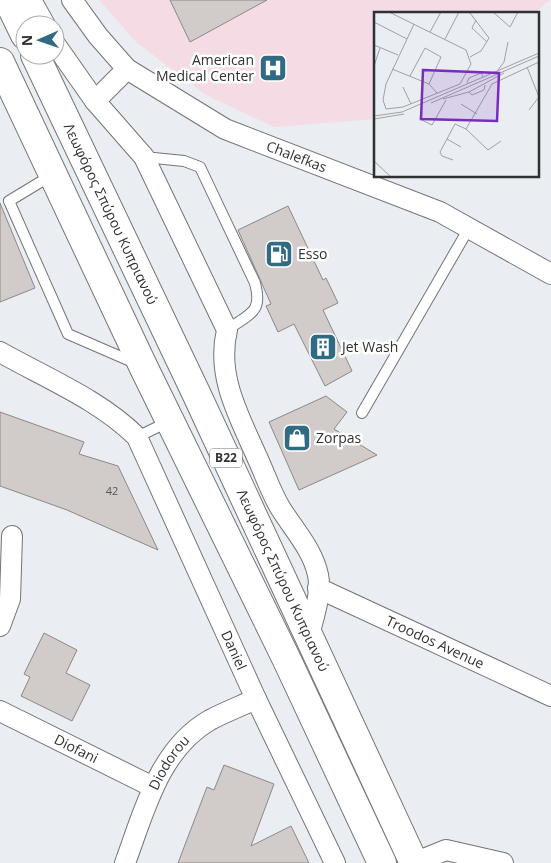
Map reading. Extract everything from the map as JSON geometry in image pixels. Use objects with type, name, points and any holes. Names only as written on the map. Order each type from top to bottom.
[{"type":"main road","points":[[8,0],[15,15]]},
{"type":"main road","name":"B22","points":[[0,62],[143,366],[286,658],[382,863]]},
{"type":"main road","name":"Λεωφόρος Σπύρου Κυπριανού","points":[[40,65],[414,863]]},
{"type":"street","points":[[31,0],[39,15]]},
{"type":"street","name":"Chalefkas","points":[[72,0],[98,36],[127,69],[225,129],[440,212],[551,274]]},
{"type":"street","points":[[65,58],[95,101],[144,157],[227,330],[223,359],[226,383],[280,508],[307,547],[319,578],[309,636]]},
{"type":"street","points":[[95,101],[127,69]]},
{"type":"street","points":[[0,352],[101,408],[125,425],[137,437]]},
{"type":"street","name":"Daniel","points":[[137,437],[256,699],[335,863]]},
{"type":"street","points":[[0,626],[10,599],[12,536]]},
{"type":"street","name":"Troodos Avenue","points":[[318,588],[551,696]]},
{"type":"street","name":"Diodorou","points":[[125,863],[153,787],[174,753],[187,737],[209,720],[256,699]]},
{"type":"street","name":"Diofani","points":[[0,711],[153,787]]},
{"type":"street","points":[[414,863],[446,850],[503,863]]},
{"type":"lane","points":[[144,157],[184,160],[200,167],[255,283],[259,298],[255,309],[227,330]]},
{"type":"lane","points":[[53,174],[10,201],[68,334],[143,366]]},
{"type":"lane","points":[[362,413],[469,228]]},
{"type":"lane","points":[[137,437],[170,421]]},
{"type":"shaded area","name":"American Medical Center","points":[[99,0],[550,0],[535,12],[374,12],[374,119],[274,127],[206,95],[136,42]]},
{"type":"building","points":[[170,0],[267,0],[190,42]]},
{"type":"building","points":[[0,203],[35,288],[0,302]]},
{"type":"building","name":"Esso","points":[[288,206],[323,280],[326,278],[338,303],[323,310],[352,371],[325,386],[294,324],[278,332],[266,306],[271,304],[238,230]]},
{"type":"building","points":[[326,396],[347,412],[334,429],[377,455],[299,490],[269,422]]},
{"type":"building","points":[[0,412],[84,442],[79,454],[118,466],[158,550],[67,510],[0,486]]},
{"type":"building","points":[[44,633],[77,650],[66,673],[90,685],[72,721],[21,696],[30,677],[24,674]]},
{"type":"building","points":[[224,765],[274,784],[251,846],[291,826],[309,863],[178,863],[207,787],[214,790]]},
{"type":"place","name":"American Medical Center","points":[[273,68]]},
{"type":"place","name":"Esso","points":[[279,254]]},
{"type":"place","name":"Jet Wash","points":[[323,347]]},
{"type":"place","name":"Zorpas","points":[[297,438]]}]
